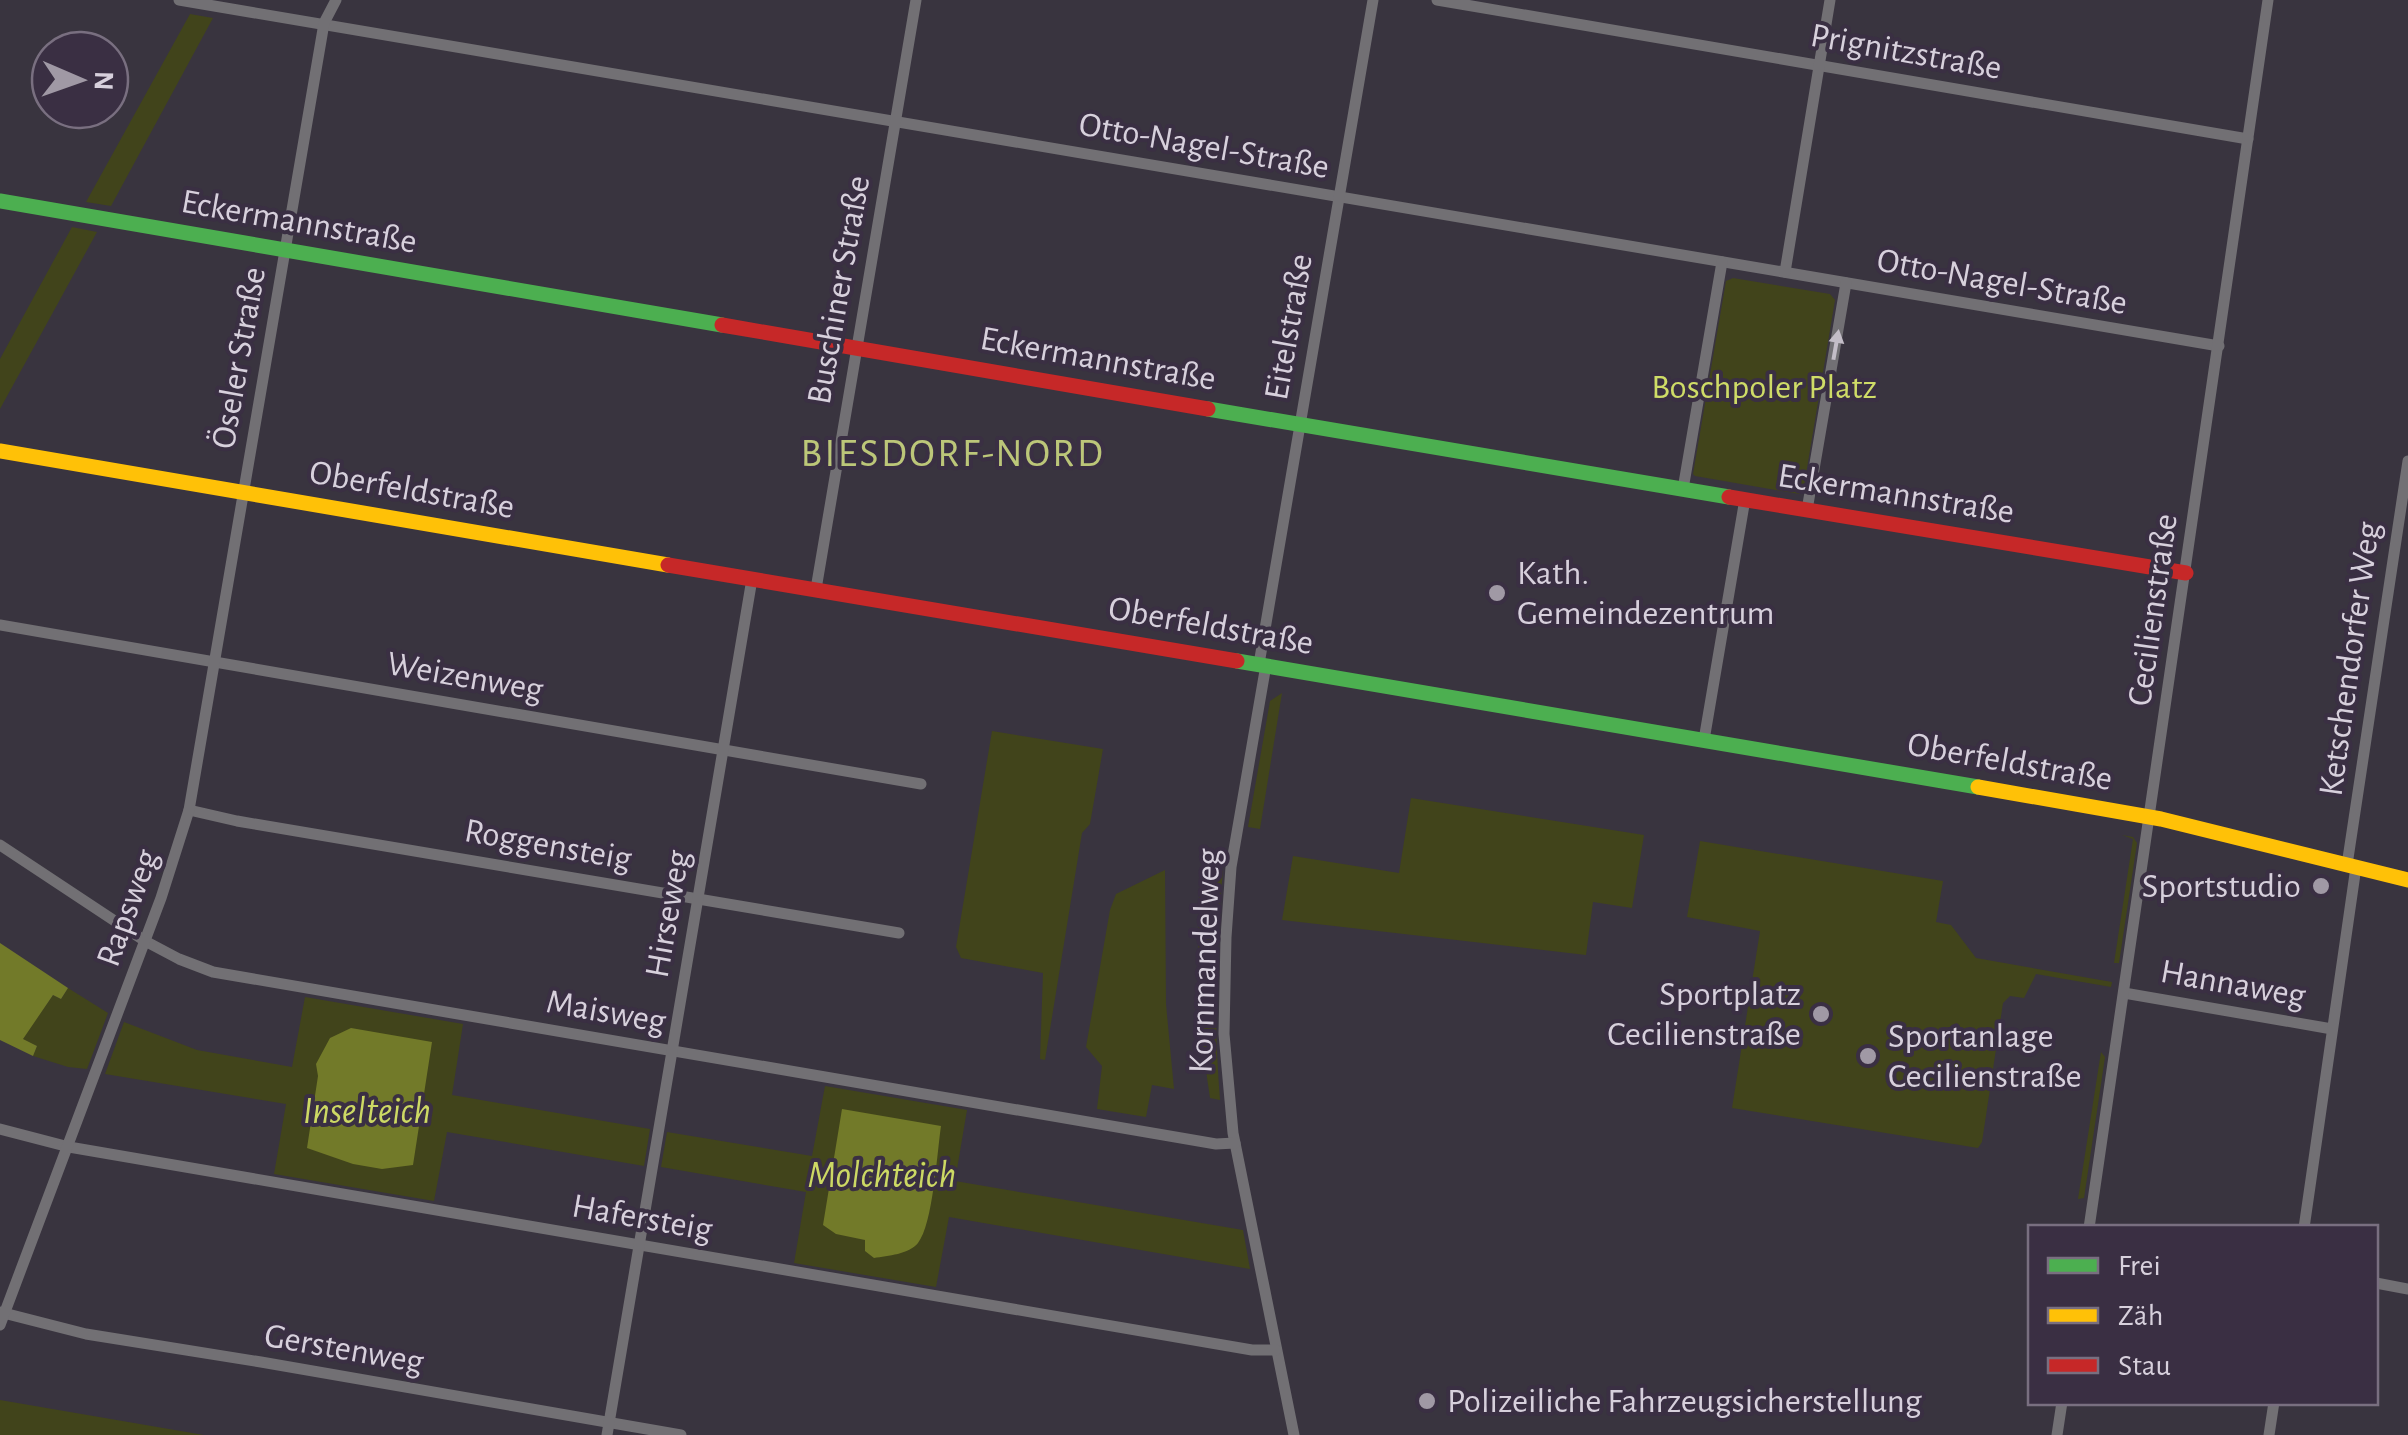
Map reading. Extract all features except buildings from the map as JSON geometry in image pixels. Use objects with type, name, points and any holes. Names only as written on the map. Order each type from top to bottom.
[{"type":"street","name":"Otto-Nagel-Straße","points":[[180,0],[2218,346]]},
{"type":"street","name":"Öseler Straße","points":[[243,492],[324,23],[336,0]]},
{"type":"street","name":"Buschiner Straße","points":[[816,590],[916,0]]},
{"type":"street","name":"Eitelstraße","points":[[1262,665],[1373,0]]},
{"type":"street","name":"Prignitzstraße","points":[[1437,0],[2248,139]]},
{"type":"street","points":[[1785,272],[1830,0]]},
{"type":"street","name":"Cecilienstraße","points":[[2089,1225],[2268,0]]},
{"type":"street","name":"Eckermannstraße","points":[[0,202],[2186,573]]},
{"type":"street","points":[[1683,489],[1722,262]]},
{"type":"street","points":[[1808,510],[1846,283]]},
{"type":"street","name":"Oberfeldstraße","points":[[0,450],[2150,817],[2408,880]]},
{"type":"street","name":"Ketschendorfer Weg","points":[[2304,1225],[2408,462]]},
{"type":"street","name":"Rapsweg","points":[[1,1317],[146,941],[189,810],[243,492]]},
{"type":"street","points":[[1704,740],[1744,499]]},
{"type":"street","name":"Hirseweg","points":[[608,1429],[752,579]]},
{"type":"street","name":"Weizenweg","points":[[0,625],[920,784]]},
{"type":"street","name":"Kornmandelweg","points":[[1262,665],[1231,867],[1224,1034],[1235,1143],[1294,1435]]},
{"type":"street","name":"Roggensteig","points":[[189,810],[899,933]]},
{"type":"street","name":"Maisweg","points":[[0,845],[146,941],[196,966],[231,976],[1216,1144],[1235,1143]]},
{"type":"street","name":"Hannaweg","points":[[2124,993],[2332,1028]]},
{"type":"street","name":"Hafersteig","points":[[0,1129],[68,1147],[639,1246],[1252,1350],[1276,1350]]},
{"type":"street","points":[[2378,1282],[2408,1289]]},
{"type":"street","name":"Gerstenweg","points":[[1,1317],[286,1366],[608,1429],[681,1435]]},
{"type":"street","points":[[2058,1435],[2062,1405]]},
{"type":"street","points":[[2269,1435],[2274,1405]]},
{"type":"green space","points":[[190,14],[213,18],[111,206],[86,202],[126,130],[130,130],[130,122]]},
{"type":"green space","points":[[72,227],[97,232],[0,409],[0,359]]},
{"type":"green space","name":"Boschpoler Platz","points":[[1733,278],[1830,294],[1835,300],[1803,492],[1799,494],[1693,474],[1726,281]]},
{"type":"green space","points":[[1282,693],[1260,829],[1248,827],[1270,701]]},
{"type":"green space","points":[[992,731],[1103,749],[1090,824],[1082,833],[1045,1060],[1040,1059],[1043,973],[961,958],[956,947]]},
{"type":"green space","points":[[1411,798],[1644,835],[1632,908],[1593,902],[1586,955],[1282,920],[1293,856],[1399,873]]},
{"type":"green space","points":[[2122,835],[2133,837],[2137,843],[2119,963],[2114,963],[2133,839]]},
{"type":"green space","name":"Sportanlage Cecilienstraße","points":[[1700,841],[1943,881],[1936,922],[1951,925],[1976,958],[2112,982],[2111,987],[2036,974],[2024,998],[2010,996],[2003,1003],[1978,1148],[1732,1108],[1760,931],[1687,917]]},
{"type":"green space","points":[[1201,869],[1223,871],[1216,986],[1220,1100],[1210,1098],[1203,1041],[1198,955]]},
{"type":"green space","points":[[1165,870],[1166,1004],[1174,1089],[1152,1085],[1146,1117],[1097,1109],[1102,1066],[1086,1047],[1110,910],[1116,894]]},
{"type":"green space","points":[[68,988],[108,1013],[87,1069],[33,1056],[37,1046],[22,1039],[53,995],[61,999]]},
{"type":"green space","points":[[305,997],[463,1024],[452,1095],[650,1129],[644,1166],[447,1132],[434,1201],[274,1174],[286,1104],[105,1074],[124,1022],[197,1050],[292,1067]]},
{"type":"green space","points":[[2101,1052],[2105,1057],[2084,1198],[2078,1199]]},
{"type":"green space","points":[[825,1086],[967,1110],[955,1181],[1243,1230],[1250,1269],[949,1217],[936,1287],[794,1263],[806,1192],[661,1167],[667,1132],[812,1156]]},
{"type":"green space","points":[[0,1400],[204,1435],[0,1435]]},
{"type":"water","points":[[0,943],[68,988],[61,999],[53,995],[23,1039],[37,1046],[33,1056],[0,1040]]},
{"type":"water","name":"Inselteich","points":[[351,1028],[432,1042],[413,1165],[382,1169],[353,1164],[307,1148],[318,1076],[316,1064],[330,1038]]},
{"type":"water","name":"Molchteich","points":[[842,1109],[941,1126],[927,1220],[918,1243],[909,1250],[874,1258],[865,1251],[865,1240],[836,1234],[823,1225]]},
{"type":"traffic: fast","points":[[0,201],[722,325]]},
{"type":"traffic: fast","points":[[1208,409],[1729,497]]},
{"type":"traffic: fast","points":[[1237,661],[1978,787]]},
{"type":"traffic: slow","points":[[0,451],[668,565]]},
{"type":"traffic: slow","points":[[1978,787],[2161,819],[2408,880]]},
{"type":"traffic: jam","points":[[722,325],[1208,409]]},
{"type":"traffic: jam","points":[[1729,497],[2186,573]]},
{"type":"traffic: jam","points":[[668,565],[1237,661]]},
{"type":"place","name":"Kath. Gemeindezentrum","points":[[1497,593]]},
{"type":"place","name":"Sportstudio","points":[[2321,886]]},
{"type":"place","name":"Sportplatz Cecilienstraße","points":[[1821,1014]]},
{"type":"place","name":"Sportanlage Cecilienstraße","points":[[1868,1056]]},
{"type":"place","name":"Polizeiliche Fahrzeugsicherstellung","points":[[1427,1401]]},
{"type":"district","name":"BIESDORF-NORD","points":[[953,454]]}]
